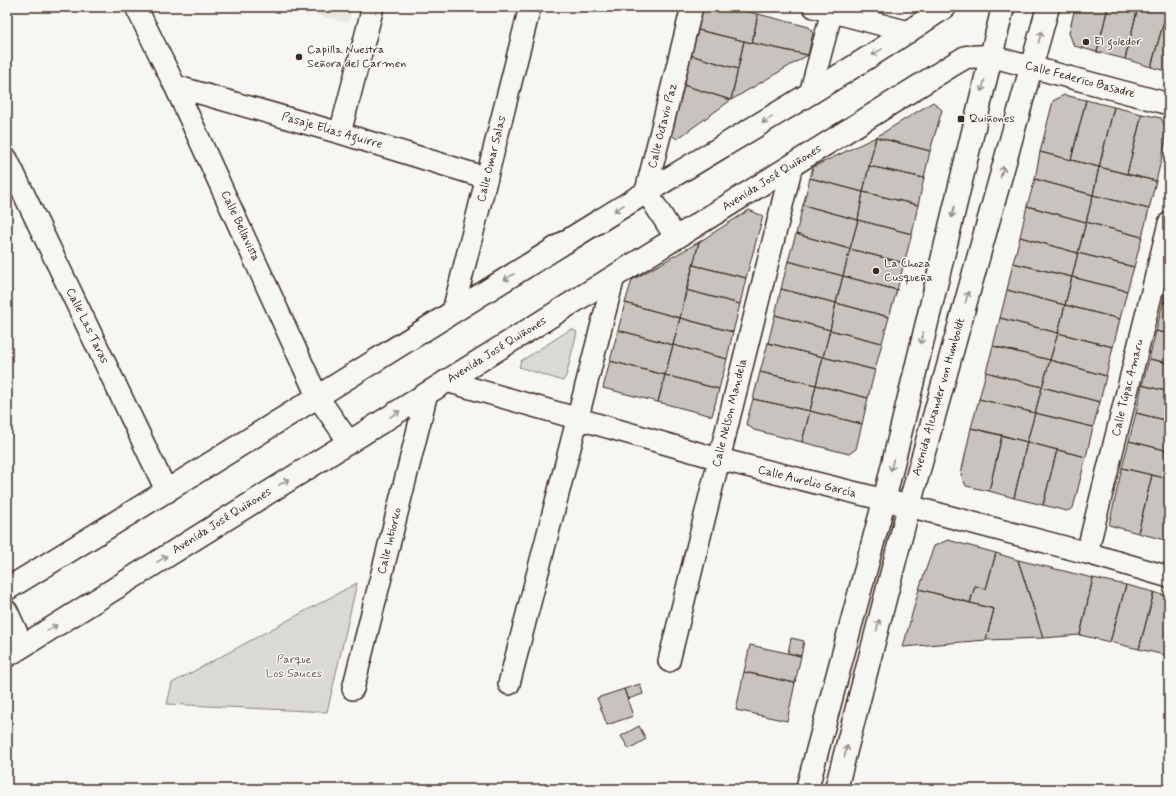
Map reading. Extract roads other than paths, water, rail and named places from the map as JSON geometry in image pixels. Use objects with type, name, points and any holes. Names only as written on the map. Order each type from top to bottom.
[{"type":"street","name":"Calle Bellavista","points":[[136,7],[175,86],[317,396],[349,442]]},
{"type":"street","points":[[340,133],[373,7]]},
{"type":"street","name":"Calle Omar Salas","points":[[453,311],[530,7]]},
{"type":"street","name":"Calle Octavio Paz","points":[[646,191],[692,7]]},
{"type":"street","points":[[7,589],[167,492],[317,396],[646,191],[810,94],[909,32],[945,7]]},
{"type":"street","points":[[807,789],[884,501],[1003,7]]},
{"type":"street","name":"Avenida Alexander von Humboldt","points":[[836,789],[908,506],[1048,7]]},
{"type":"street","points":[[810,94],[826,9],[909,32]]},
{"type":"street","name":"Avenida José Quiñones","points":[[15,651],[966,56],[990,56]]},
{"type":"street","name":"Calle Federico Basadre","points":[[990,56],[1169,104]]},
{"type":"street","name":"Pasaje Elias Aguirre","points":[[175,86],[340,133],[487,178]]},
{"type":"street","name":"Calle Las Taras","points":[[7,159],[167,492]]},
{"type":"street","name":"Calle Nelson Mandela","points":[[669,661],[792,165]]},
{"type":"street","points":[[646,191],[676,238]]},
{"type":"street","name":"Calle Túpac Amaru","points":[[1087,553],[1169,223]]},
{"type":"street","points":[[509,684],[614,277]]},
{"type":"street","name":"Calle Aurelio García","points":[[446,381],[719,459],[908,506],[1087,553],[1169,577]]},
{"type":"street","name":"Calle Intiorko","points":[[353,689],[427,393]]},
{"type":"street","points":[[7,611],[15,651]]},
{"type":"place","name":"El goledor","points":[[1086,42]]},
{"type":"place","name":"Capilla Nuestra Señora del Carmen","points":[[299,57]]},
{"type":"place","name":"Quiñones","points":[[961,119]]},
{"type":"place","name":"La Choza Cusqueña","points":[[876,271]]},
{"type":"park label","name":"Parque Los Sauces","points":[[294,667]]}]
